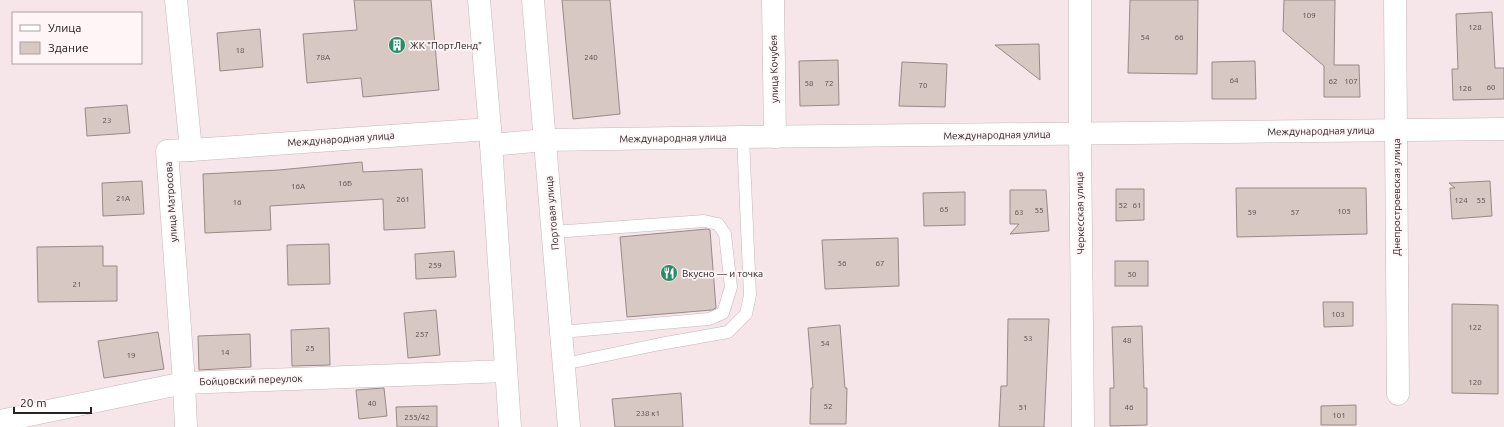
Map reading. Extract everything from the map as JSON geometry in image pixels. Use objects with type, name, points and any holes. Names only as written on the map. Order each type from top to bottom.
[{"type":"street","points":[[176,0],[191,150]]},
{"type":"street","points":[[479,0],[510,427]]},
{"type":"street","name":"Портовая улица","points":[[533,0],[569,427]]},
{"type":"street","name":"улица Кочубея","points":[[773,0],[775,138]]},
{"type":"street","name":"Черкесская улица","points":[[1080,0],[1083,426]]},
{"type":"street","name":"Днепростроевская улица","points":[[1395,0],[1398,394]]},
{"type":"street","name":"Международная улица","points":[[191,150],[490,137],[546,140],[1504,129]]},
{"type":"street","name":"улица Матросова","points":[[186,427],[167,151],[191,150]]},
{"type":"street","name":"Бойцовский переулок","points":[[0,421],[184,383],[506,370]]},
{"type":"lane","points":[[564,364],[660,344],[728,332],[746,314],[750,295],[743,137]]},
{"type":"lane","points":[[553,232],[704,221],[718,224],[725,234],[731,287],[723,312],[709,319],[561,332]]},
{"type":"building","name":"ЖК \"ПортЛенд\"","points":[[354,0],[431,0],[439,90],[363,97],[361,78],[307,83],[303,34],[357,30]]},
{"type":"building","points":[[562,0],[610,0],[620,114],[573,119]]},
{"type":"building","points":[[1130,0],[1198,0],[1197,74],[1128,73]]},
{"type":"building","points":[[1284,0],[1335,0],[1334,65],[1359,65],[1360,97],[1324,97],[1324,66],[1283,31]]},
{"type":"building","points":[[1492,12],[1495,68],[1504,68],[1504,99],[1453,100],[1452,69],[1458,69],[1456,14]]},
{"type":"building","points":[[260,29],[263,67],[220,71],[217,33]]},
{"type":"building","points":[[1039,44],[1040,80],[995,45]]},
{"type":"building","points":[[838,60],[839,105],[800,106],[799,61]]},
{"type":"building","points":[[1255,61],[1256,99],[1212,99],[1212,62]]},
{"type":"building","points":[[902,62],[947,64],[945,107],[899,106]]},
{"type":"building","points":[[127,105],[130,133],[87,136],[85,108]]},
{"type":"building","points":[[362,162],[363,172],[422,169],[425,228],[384,230],[383,199],[270,206],[271,230],[205,233],[203,174],[279,170]]},
{"type":"building","points":[[142,181],[144,214],[103,216],[102,183]]},
{"type":"building","points":[[1490,181],[1492,216],[1452,219],[1450,188],[1455,188],[1449,183]]},
{"type":"building","points":[[1236,188],[1366,188],[1367,234],[1237,237]]},
{"type":"building","points":[[1116,189],[1144,189],[1144,220],[1116,221]]},
{"type":"building","points":[[1010,190],[1046,190],[1049,231],[1010,234],[1019,224],[1010,224]]},
{"type":"building","points":[[965,192],[965,225],[924,226],[923,193]]},
{"type":"building","name":"Вкусно — и точка","points":[[707,229],[710,230],[716,308],[712,310],[627,317],[620,237]]},
{"type":"building","points":[[898,238],[899,286],[825,289],[822,240]]},
{"type":"building","points":[[329,244],[330,284],[288,285],[287,245]]},
{"type":"building","points":[[103,246],[103,266],[117,266],[117,301],[38,302],[37,247]]},
{"type":"building","points":[[454,251],[456,277],[416,279],[415,254]]},
{"type":"building","points":[[1115,261],[1148,261],[1148,286],[1115,286]]},
{"type":"building","points":[[1323,302],[1353,302],[1353,326],[1324,327]]},
{"type":"building","points":[[1452,304],[1498,305],[1498,394],[1452,393]]},
{"type":"building","points":[[436,310],[440,355],[408,358],[404,313]]},
{"type":"building","points":[[1008,319],[1049,319],[1044,427],[999,427],[1001,386],[1007,386]]},
{"type":"building","points":[[840,325],[845,388],[847,388],[846,424],[810,424],[811,388],[813,388],[808,328]]},
{"type":"building","points":[[1142,326],[1144,388],[1147,388],[1147,425],[1110,426],[1110,388],[1114,388],[1112,327]]},
{"type":"building","points":[[329,328],[330,365],[292,366],[291,330]]},
{"type":"building","points":[[158,332],[164,369],[104,378],[98,341]]},
{"type":"building","points":[[250,334],[251,367],[199,370],[198,336]]},
{"type":"building","points":[[384,388],[387,416],[359,419],[356,390]]},
{"type":"building","points":[[681,393],[683,427],[615,427],[612,399]]},
{"type":"building","points":[[1356,405],[1356,425],[1321,425],[1321,406]]},
{"type":"building","points":[[437,406],[437,427],[397,427],[396,407]]},
{"type":"place","name":"ЖК \"ПортЛенд\"","points":[[397,45]]},
{"type":"place","name":"Вкусно — и точка","points":[[669,273]]}]
